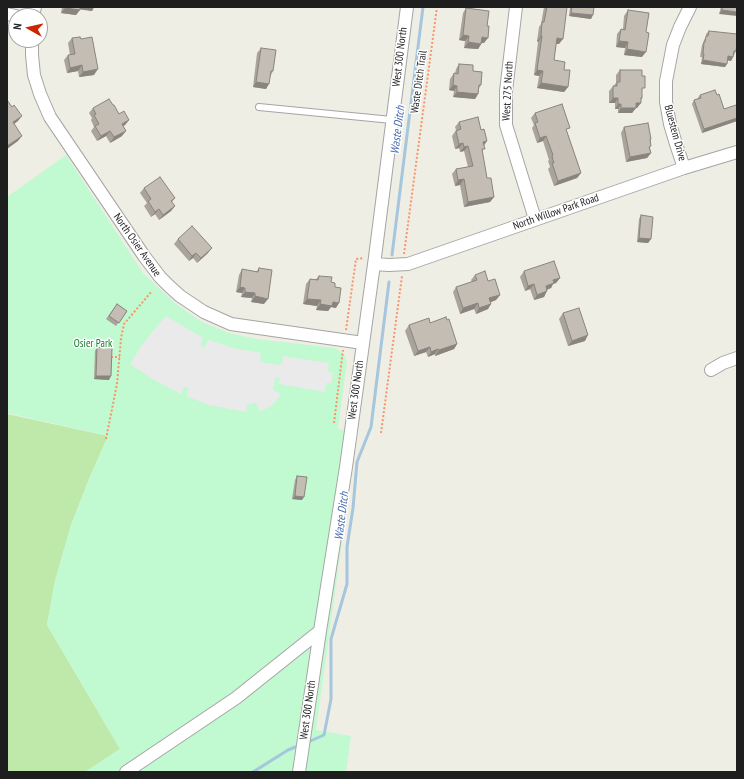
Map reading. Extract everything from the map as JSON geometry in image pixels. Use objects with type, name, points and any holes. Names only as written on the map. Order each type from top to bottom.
[{"type":"street","name":"West 300 North","points":[[299,772],[346,467],[407,7]]},
{"type":"street","name":"West 275 North","points":[[516,7],[506,91],[506,125],[535,219]]},
{"type":"street","name":"Bluestem Drive","points":[[684,168],[670,124],[666,102],[666,81],[673,45],[690,7]]},
{"type":"street","name":"North Osier Avenue","points":[[32,48],[34,74],[40,94],[50,117],[144,256],[160,277],[180,296],[204,312],[231,324],[363,343]]},
{"type":"street","name":"North Willow Park Road","points":[[374,264],[408,264],[684,168],[737,152]]},
{"type":"street","points":[[712,370],[723,363],[737,358]]},
{"type":"street","points":[[126,772],[236,698],[320,630]]},
{"type":"lane","points":[[259,107],[392,120]]},
{"type":"path","name":"Waste Ditch Trail","points":[[404,254],[437,7]]},
{"type":"path","points":[[346,327],[356,259]]},
{"type":"path","points":[[381,433],[402,275]]},
{"type":"path","points":[[106,439],[117,384],[121,338],[124,324],[152,291]]},
{"type":"path","points":[[334,423],[343,353]]},
{"type":"path","points":[[110,356],[120,357]]},
{"type":"green space","name":"Osier Park","points":[[66,155],[143,273],[176,304],[200,321],[229,333],[257,339],[335,348],[343,353],[347,361],[338,429],[357,432],[316,730],[351,736],[346,772],[85,772],[120,749],[47,625],[55,581],[71,525],[108,436],[7,413],[7,197]]},
{"type":"green space","points":[[7,414],[108,436],[71,525],[55,581],[47,625],[120,749],[85,772],[7,772]]},
{"type":"shaded area","points":[[166,316],[203,338],[201,344],[202,347],[205,347],[208,340],[237,349],[261,353],[261,362],[279,365],[282,363],[283,356],[329,363],[328,371],[333,373],[331,383],[326,383],[325,392],[279,384],[280,379],[277,377],[275,378],[273,390],[281,394],[276,401],[271,406],[259,411],[257,404],[254,403],[247,405],[246,412],[209,405],[186,396],[189,390],[187,387],[184,387],[181,394],[154,380],[130,364],[142,345]]},
{"type":"building","points":[[80,7],[80,10],[65,8]]},
{"type":"building","points":[[547,7],[567,7],[563,39],[557,38],[554,60],[565,62],[564,70],[570,70],[568,87],[541,83],[543,71],[537,70],[542,36],[542,22],[544,22]]},
{"type":"building","points":[[572,7],[594,7],[593,15],[571,13]]},
{"type":"building","points":[[722,7],[737,7],[737,12],[722,10]]},
{"type":"building","points":[[466,8],[489,11],[487,26],[489,26],[488,38],[482,37],[481,44],[468,42],[469,36],[463,35]]},
{"type":"building","points":[[628,10],[649,13],[646,32],[649,33],[646,52],[627,49],[628,42],[619,41],[621,29],[625,30]]},
{"type":"building","points":[[709,31],[737,34],[736,51],[734,51],[733,57],[728,56],[727,64],[703,60],[704,42]]},
{"type":"building","points":[[80,37],[81,39],[92,37],[98,69],[83,72],[82,65],[70,68],[68,55],[75,54],[72,38]]},
{"type":"building","points":[[261,48],[276,50],[273,71],[271,71],[269,84],[256,82]]},
{"type":"building","points":[[459,64],[473,65],[473,71],[482,72],[481,85],[479,85],[478,94],[457,92],[457,86],[453,85],[454,73],[458,74]]},
{"type":"building","points":[[620,70],[642,70],[642,76],[645,76],[645,88],[642,88],[641,103],[636,103],[636,108],[621,108],[621,104],[618,104],[618,98],[613,98],[613,86],[617,86],[617,82],[620,82]]},
{"type":"building","points":[[715,90],[717,95],[719,94],[724,109],[736,105],[737,118],[704,129],[694,100],[701,98],[700,95]]},
{"type":"building","points":[[109,99],[119,114],[124,111],[129,120],[122,124],[126,131],[114,137],[110,131],[101,136],[95,126],[99,124],[94,115],[96,114],[93,108]]},
{"type":"building","points":[[7,100],[12,107],[14,105],[22,116],[13,122],[22,136],[7,146]]},
{"type":"building","points":[[562,104],[570,128],[566,129],[581,173],[558,181],[552,163],[554,163],[553,155],[546,136],[540,138],[535,123],[538,122],[535,113]]},
{"type":"building","points":[[478,117],[481,130],[484,129],[487,141],[483,142],[485,149],[482,149],[487,178],[491,178],[494,197],[468,202],[464,179],[458,180],[456,169],[473,166],[468,146],[464,147],[463,143],[459,144],[456,131],[461,129],[459,122]]},
{"type":"building","points":[[648,123],[651,139],[651,146],[649,147],[651,153],[630,157],[624,127]]},
{"type":"building","points":[[160,177],[175,198],[171,201],[175,206],[163,215],[159,209],[155,212],[148,201],[151,199],[144,188]]},
{"type":"building","points":[[641,215],[653,217],[651,239],[639,238]]},
{"type":"building","points":[[192,226],[212,248],[201,258],[196,253],[192,256],[178,239]]},
{"type":"building","points":[[554,261],[560,278],[553,280],[554,283],[546,286],[547,291],[537,295],[534,284],[528,286],[524,271]]},
{"type":"building","points":[[259,268],[272,270],[268,299],[255,296],[255,293],[245,292],[245,288],[240,287],[242,269],[258,272]]},
{"type":"building","points":[[485,271],[488,281],[495,279],[500,295],[489,298],[491,304],[479,308],[478,303],[463,308],[456,287],[477,280],[475,275]]},
{"type":"building","points":[[319,276],[332,277],[331,282],[335,283],[335,287],[341,288],[339,303],[333,302],[332,306],[320,304],[321,300],[307,299],[310,279],[318,280]]},
{"type":"building","points":[[117,304],[127,311],[119,323],[109,316]]},
{"type":"building","points":[[579,308],[588,335],[572,341],[563,313]]},
{"type":"building","points":[[446,317],[447,320],[449,319],[457,344],[431,352],[430,347],[418,351],[409,325],[429,318],[430,323]]},
{"type":"building","points":[[97,347],[112,348],[111,376],[96,376]]},
{"type":"building","points":[[297,476],[307,477],[304,497],[295,496]]},
{"type":"waterway","name":"Waste Ditch","points":[[392,255],[423,7]]},
{"type":"waterway","name":"Waste Ditch","points":[[308,742],[324,735],[331,699],[331,639],[347,584],[347,547],[353,508],[357,462],[371,427],[389,282]]},
{"type":"waterway","name":"Waste Ditch","points":[[253,772],[288,750],[298,746]]}]
